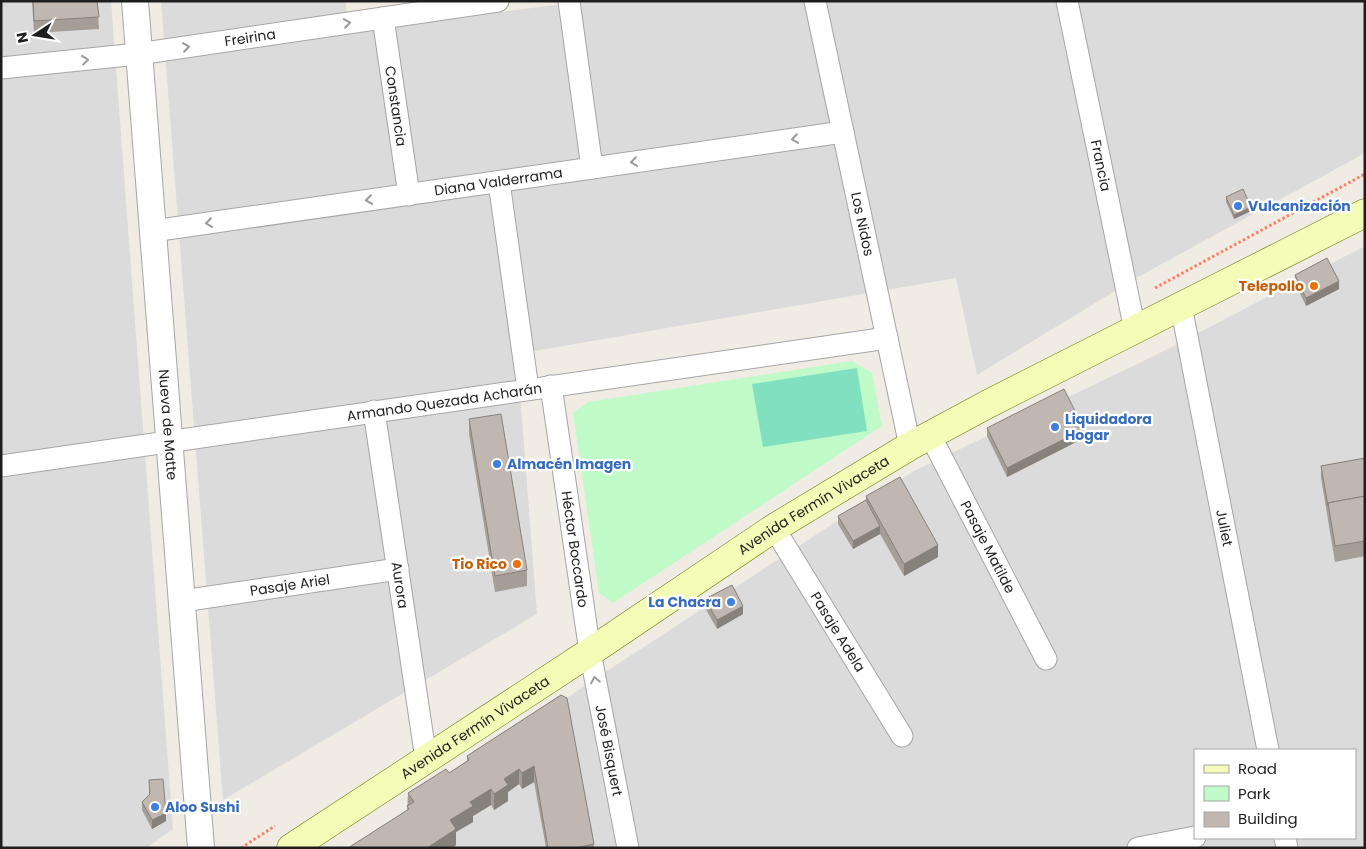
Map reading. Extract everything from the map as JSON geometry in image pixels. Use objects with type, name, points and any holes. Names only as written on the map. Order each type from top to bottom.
[{"type":"main road","name":"Avenida Fermín Vivaceta","points":[[291,848],[590,652],[774,528],[920,440],[1365,212]]},
{"type":"street","name":"Nueva de Matte","points":[[134,1],[201,848]]},
{"type":"street","name":"Freirina","points":[[1,68],[138,54],[498,1]]},
{"type":"street","points":[[569,1],[592,168]]},
{"type":"street","name":"Los Nidos","points":[[816,1],[887,338],[920,440]]},
{"type":"street","name":"Francia","points":[[1067,1],[1134,330]]},
{"type":"street","name":"Constancia","points":[[383,18],[409,195]]},
{"type":"street","name":"Diana Valderrama","points":[[153,231],[843,132]]},
{"type":"street","points":[[499,182],[528,389]]},
{"type":"street","name":"Juliet","points":[[1181,306],[1268,749]]},
{"type":"street","name":"Armando Quezada Acharán","points":[[1,466],[887,338]]},
{"type":"street","name":"Héctor Boccardo","points":[[551,386],[590,652]]},
{"type":"street","name":"Aurora","points":[[374,411],[426,759]]},
{"type":"street","name":"Pasaje Matilde","points":[[920,440],[1046,660]]},
{"type":"street","name":"Pasaje Adela","points":[[774,528],[902,736]]},
{"type":"street","name":"Pasaje Ariel","points":[[182,601],[398,569]]},
{"type":"street","name":"José Bisquert","points":[[590,652],[628,848]]},
{"type":"street","points":[[1138,848],[1194,837]]},
{"type":"shaded area","points":[[1,1],[111,1],[173,829],[146,848],[1,848]]},
{"type":"shaded area","points":[[161,1],[345,1],[350,31],[587,1],[1365,1],[1365,153],[1138,277],[977,375],[956,278],[517,354],[537,614],[223,800]]},
{"type":"shaded area","points":[[1365,246],[1365,848],[352,848],[590,682],[914,471],[1158,354]]},
{"type":"green space","points":[[852,361],[872,373],[882,426],[613,603],[599,593],[573,413],[588,402]]},
{"type":"green space","points":[[857,368],[867,431],[763,447],[752,384]]},
{"type":"building","points":[[33,1],[97,1],[99,17],[34,21]]},
{"type":"building","name":"Vulcanización","points":[[1243,189],[1251,207],[1234,215],[1226,197]]},
{"type":"building","points":[[1327,258],[1339,281],[1306,298],[1295,275]]},
{"type":"building","points":[[1064,389],[1084,429],[1007,468],[987,428]]},
{"type":"building","points":[[501,414],[527,570],[495,576],[469,419]]},
{"type":"building","points":[[1365,458],[1365,496],[1328,503],[1328,506],[1321,466]]},
{"type":"building","points":[[900,477],[938,545],[904,564],[866,496]]},
{"type":"building","points":[[1365,496],[1365,541],[1335,546],[1328,503]]},
{"type":"building","points":[[866,500],[880,526],[853,541],[838,516]]},
{"type":"building","points":[[732,585],[743,606],[717,620],[705,599]]},
{"type":"building","points":[[561,695],[567,698],[594,844],[575,848],[548,848],[534,766],[522,773],[519,769],[504,779],[508,785],[494,794],[491,789],[470,802],[473,806],[450,820],[456,829],[427,848],[348,848],[409,809],[407,806],[414,802],[408,793],[446,769],[449,773],[469,760],[467,756]]},
{"type":"building","name":"Aloo Sushi","points":[[163,779],[166,813],[152,820],[142,802],[150,794],[149,780]]},
{"type":"place","name":"Vulcanización","points":[[1238,206]]},
{"type":"place","name":"Telepollo","points":[[1314,286]]},
{"type":"place","name":"Liquidadora Hogar","points":[[1055,427]]},
{"type":"place","name":"Almacén Imagen","points":[[497,464]]},
{"type":"place","name":"Tio Rico","points":[[517,564]]},
{"type":"place","name":"La Chacra","points":[[731,602]]},
{"type":"place","name":"Aloo Sushi","points":[[155,807]]}]
